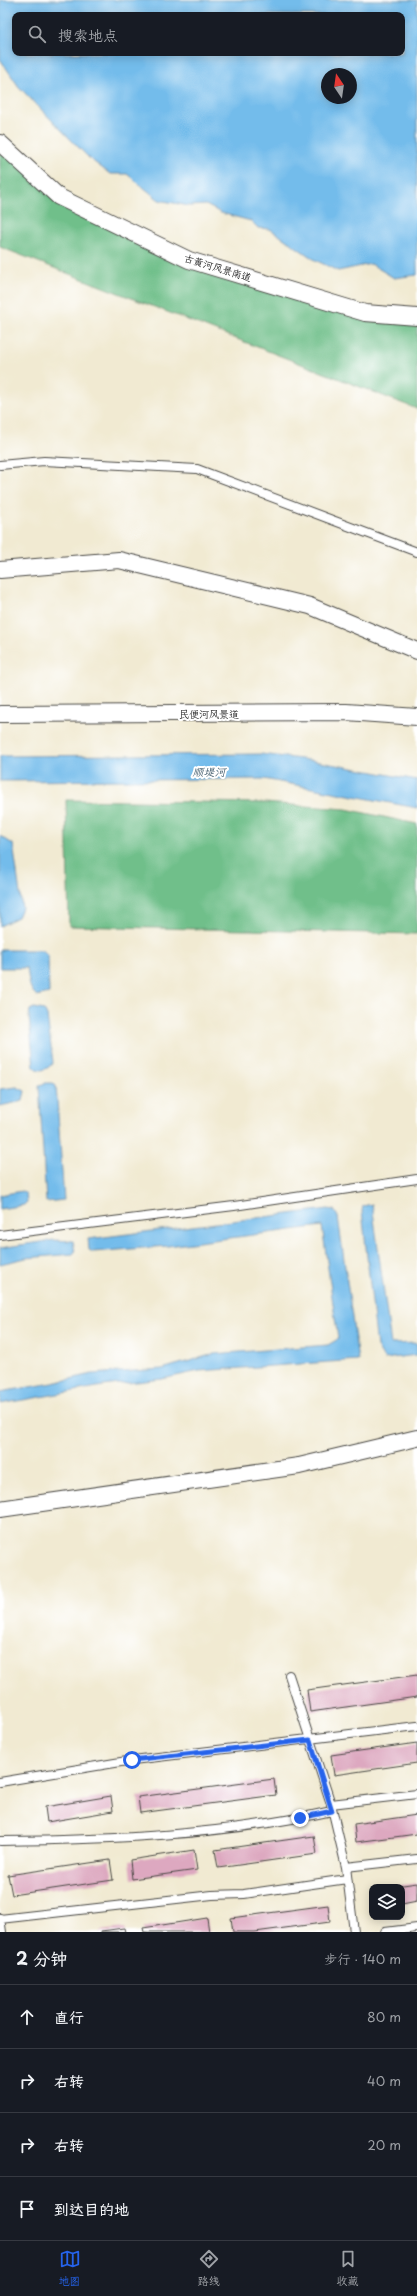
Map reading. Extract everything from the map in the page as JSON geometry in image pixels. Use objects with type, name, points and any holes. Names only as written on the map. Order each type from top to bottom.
[{"type":"street","name":"古黄河风景南道","points":[[0,143],[59,197],[190,260],[364,313],[417,317]]},
{"type":"street","points":[[0,570],[119,560],[310,606],[417,651]]},
{"type":"street","name":"民便河风景道","points":[[0,714],[346,712],[417,717]]},
{"type":"street","points":[[0,1509],[299,1466],[417,1438]]},
{"type":"lane","points":[[0,465],[44,460],[197,469],[417,552]]},
{"type":"lane","points":[[0,1235],[234,1206],[417,1180]]},
{"type":"lane","points":[[289,1675],[332,1808],[346,1867],[354,1932]]},
{"type":"lane","points":[[0,1782],[132,1760],[310,1740],[417,1726]]},
{"type":"lane","points":[[0,1841],[75,1840],[199,1831],[284,1820],[332,1808],[417,1794]]},
{"type":"lane","points":[[346,1867],[417,1859]]},
{"type":"lane","points":[[2,1932],[0,1919],[212,1895],[244,1894],[347,1879]]},
{"type":"lane","points":[[385,1932],[417,1928]]},
{"type":"green space","points":[[0,153],[164,254],[417,324],[417,409],[0,247]]},
{"type":"green space","points":[[66,800],[265,803],[346,809],[417,824],[417,934],[69,926]]},
{"type":"water","points":[[0,0],[417,0],[417,275],[394,278],[371,264],[338,271],[315,260],[270,229],[258,228],[251,221],[221,213],[206,205],[189,206],[159,200],[127,174],[110,174],[90,159],[19,87],[0,59]]},
{"type":"water","name":"顺堤河","points":[[261,754],[309,760],[417,780],[417,808],[264,779],[0,781],[0,756]]},
{"type":"water","points":[[0,836],[13,844],[22,908],[18,917],[0,926]]},
{"type":"water","points":[[0,950],[42,950],[48,955],[49,993],[37,996],[34,993],[29,984],[27,968],[0,968]]},
{"type":"water","points":[[34,1008],[44,1010],[47,1016],[53,1062],[47,1068],[42,1070],[34,1067],[29,1017],[30,1010]]},
{"type":"water","points":[[53,1083],[56,1086],[64,1200],[46,1202],[39,1085]]},
{"type":"water","points":[[17,1087],[25,1091],[23,1101],[0,1106],[0,1089]]},
{"type":"water","points":[[22,1191],[26,1194],[27,1202],[24,1205],[0,1209],[0,1195]]},
{"type":"water","points":[[372,1204],[391,1344],[417,1343],[417,1355],[384,1359],[377,1347],[362,1211],[363,1206]]},
{"type":"water","points":[[328,1209],[334,1210],[338,1217],[358,1360],[199,1371],[162,1379],[103,1386],[0,1404],[0,1392],[53,1383],[92,1374],[162,1369],[214,1354],[328,1345],[338,1339],[322,1226],[168,1246],[93,1252],[89,1250],[88,1239]]},
{"type":"water","points":[[54,1240],[73,1241],[75,1252],[73,1254],[26,1258],[0,1264],[0,1248]]},
{"type":"building","points":[[417,1675],[417,1697],[310,1712],[307,1690]]},
{"type":"building","points":[[417,1743],[417,1763],[334,1775],[331,1755]]},
{"type":"building","points":[[274,1779],[276,1795],[140,1813],[138,1797]]},
{"type":"building","points":[[111,1796],[113,1811],[47,1822],[45,1807]]},
{"type":"building","points":[[417,1815],[417,1834],[356,1842],[354,1824]]},
{"type":"building","points":[[314,1836],[317,1854],[218,1868],[215,1850]]},
{"type":"building","points":[[194,1850],[197,1870],[132,1879],[130,1860]]},
{"type":"building","points":[[110,1860],[113,1880],[12,1895],[8,1875]]},
{"type":"building","points":[[417,1883],[417,1901],[405,1903],[405,1885]]},
{"type":"building","points":[[328,1905],[330,1922],[255,1932],[233,1932],[231,1918]]},
{"type":"building","points":[[207,1918],[209,1932],[144,1932],[143,1928]]},
{"type":"building","points":[[124,1928],[125,1932],[101,1932],[101,1931]]},
{"type":"route","points":[[132,1760],[310,1740],[332,1811],[300,1818]]}]
